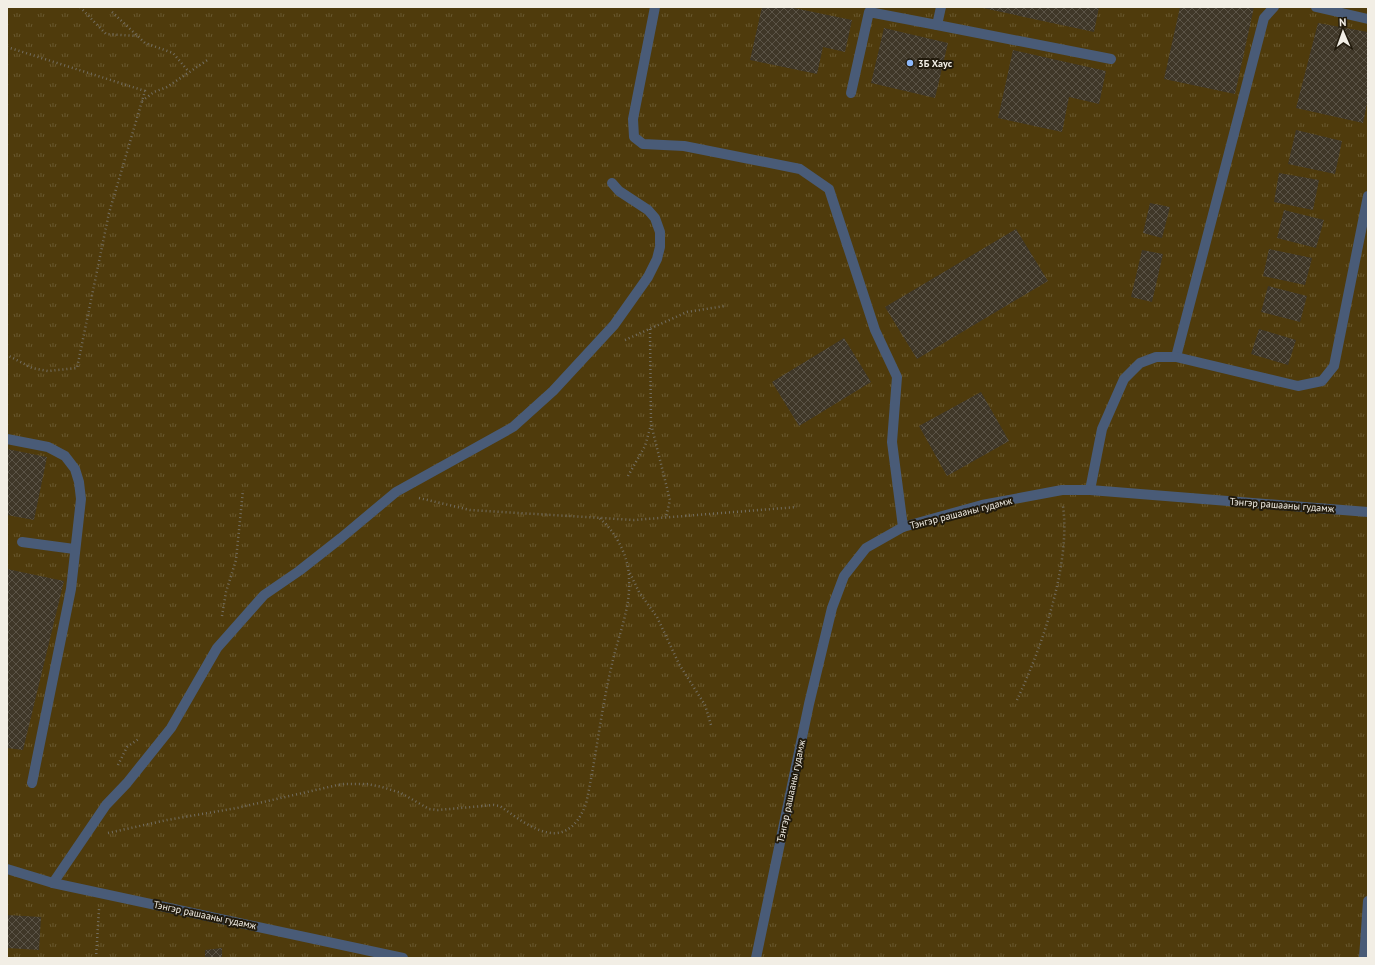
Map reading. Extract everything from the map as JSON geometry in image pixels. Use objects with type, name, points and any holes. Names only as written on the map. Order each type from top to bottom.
[{"type":"street","points":[[655,7],[633,119],[634,137],[644,144],[684,146],[800,169],[829,189],[875,330],[897,377],[892,442],[903,527]]},
{"type":"street","points":[[937,25],[941,7]]},
{"type":"street","points":[[1176,357],[1264,18],[1274,7]]},
{"type":"street","points":[[1316,7],[1368,19]]},
{"type":"street","points":[[851,93],[869,12],[1111,59]]},
{"type":"street","points":[[53,883],[106,805],[127,782],[171,728],[217,648],[264,595],[300,571],[396,492],[513,427],[553,391],[608,330],[648,277],[657,259],[660,246],[660,232],[655,218],[648,210],[619,191],[612,183]]},
{"type":"street","points":[[1090,490],[1102,429],[1124,379],[1140,363],[1156,357],[1176,357],[1298,386],[1322,381],[1334,366],[1368,196]]},
{"type":"street","points":[[7,439],[48,447],[65,456],[75,469],[79,482],[81,499],[74,549],[71,590],[32,784]]},
{"type":"street","name":"Тэнгэр рашааны гудамж","points":[[756,958],[809,704],[832,608],[844,576],[866,548],[903,527],[982,505],[1062,490],[1090,490],[1368,512]]},
{"type":"street","points":[[22,542],[74,549]]},
{"type":"street","name":"Тэнгэр рашааны гудамж","points":[[7,869],[53,883],[403,958]]},
{"type":"street","points":[[1364,958],[1368,901]]},
{"type":"path","points":[[80,7],[106,34],[138,36]]},
{"type":"path","points":[[112,12],[145,43],[173,53],[190,72]]},
{"type":"path","points":[[7,47],[145,91],[109,213],[77,368],[48,371],[32,368],[7,355]]},
{"type":"path","points":[[142,101],[154,92],[167,87],[209,59]]},
{"type":"path","points":[[618,343],[687,312],[725,306]]},
{"type":"path","points":[[650,329],[651,424],[670,500],[666,517]]},
{"type":"path","points":[[628,476],[645,446],[651,424]]},
{"type":"path","points":[[217,648],[226,592],[236,560],[243,490]]},
{"type":"path","points":[[1017,700],[1031,670],[1047,625],[1058,575],[1065,528],[1062,490]]},
{"type":"path","points":[[396,492],[470,510],[634,520],[797,507]]},
{"type":"path","points":[[107,834],[167,820],[296,795],[327,786],[349,784],[368,784],[382,787],[401,793],[429,808],[438,810],[494,805],[500,806],[535,830],[552,834],[567,830],[582,814],[586,804],[612,664],[628,599],[630,577],[627,567],[614,532],[599,518]]},
{"type":"path","points":[[627,567],[639,592],[657,617],[679,664],[705,705],[711,725]]},
{"type":"path","points":[[96,958],[102,893]]},
{"type":"green space","points":[[7,7],[1368,7],[1368,958],[7,958]]},
{"type":"building","points":[[762,7],[789,7],[852,20],[845,52],[823,47],[817,74],[750,60]]},
{"type":"building","points":[[978,7],[1099,7],[1094,32]]},
{"type":"building","points":[[1180,7],[1254,7],[1235,94],[1164,79]]},
{"type":"building","points":[[1318,23],[1368,32],[1368,99],[1363,123],[1296,108]]},
{"type":"building","name":"3Б Хаус","points":[[884,28],[948,43],[935,98],[871,83]]},
{"type":"building","points":[[1013,50],[1106,71],[1099,104],[1069,97],[1062,132],[998,118]]},
{"type":"building","points":[[1296,130],[1342,141],[1335,174],[1288,164]]},
{"type":"building","points":[[1279,173],[1319,180],[1313,210],[1274,202]]},
{"type":"building","points":[[1150,203],[1170,207],[1162,238],[1143,233]]},
{"type":"building","points":[[1284,210],[1324,220],[1316,248],[1277,238]]},
{"type":"building","points":[[1016,229],[1048,281],[917,359],[885,307]]},
{"type":"building","points":[[1269,249],[1312,258],[1305,285],[1263,276]]},
{"type":"building","points":[[1142,250],[1163,254],[1152,302],[1131,297]]},
{"type":"building","points":[[1268,286],[1307,296],[1300,322],[1261,312]]},
{"type":"building","points":[[1259,329],[1296,340],[1288,365],[1251,354]]},
{"type":"building","points":[[844,338],[871,382],[799,426],[772,382]]},
{"type":"building","points":[[981,392],[1009,441],[947,476],[919,426]]},
{"type":"building","points":[[7,449],[47,457],[34,520],[7,515]]},
{"type":"building","points":[[7,569],[64,581],[23,750],[7,748]]},
{"type":"building","points":[[7,915],[41,917],[39,950],[7,948]]},
{"type":"building","points":[[222,948],[222,958],[205,958],[205,950]]},
{"type":"place","name":"3Б Хаус","points":[[910,63]]}]
